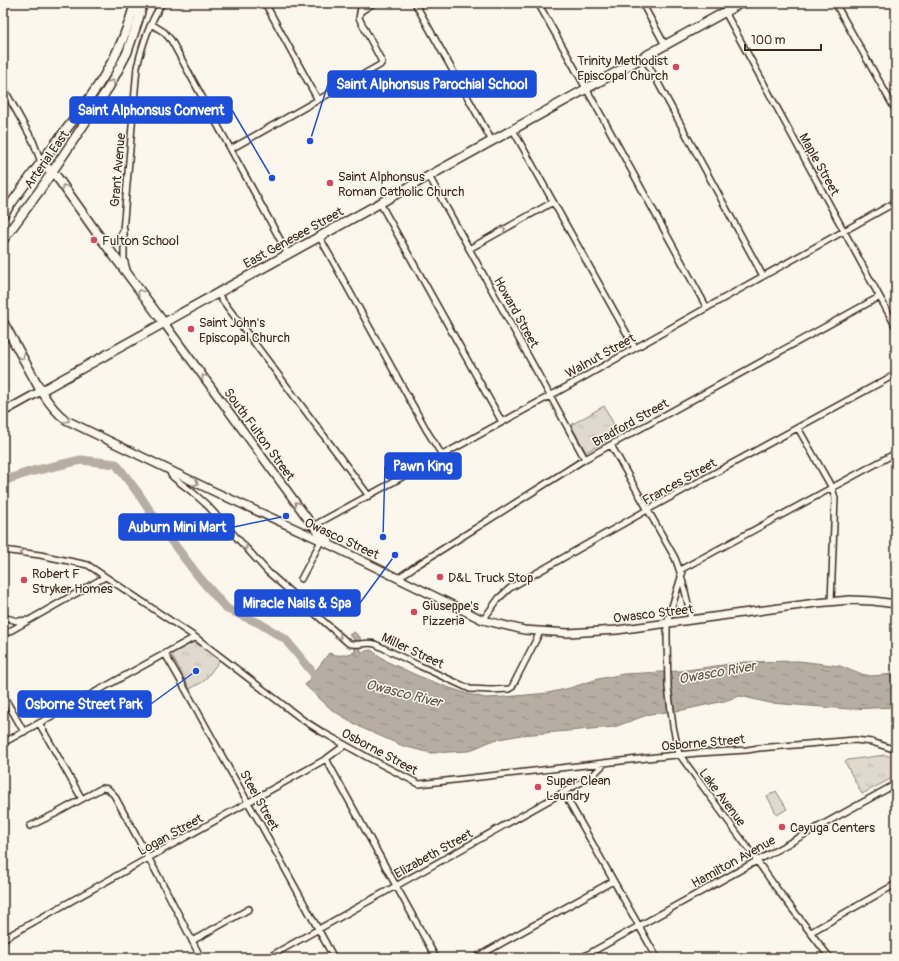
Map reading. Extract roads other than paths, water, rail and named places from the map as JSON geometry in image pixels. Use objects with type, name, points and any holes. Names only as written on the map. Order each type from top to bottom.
[{"type":"highway","points":[[3,214],[95,91],[120,45],[127,28],[134,3]]},
{"type":"highway","name":"Arterial East","points":[[3,240],[109,87],[133,38],[143,3]]},
{"type":"highway","name":"East Genesee Street","points":[[42,391],[741,3]]},
{"type":"highway","points":[[41,162],[57,177],[130,279],[164,323]]},
{"type":"highway","points":[[3,322],[42,391]]},
{"type":"main road","name":"South Fulton Street","points":[[164,323],[313,526],[321,535],[344,552]]},
{"type":"main road","name":"East Genesee Street","points":[[3,412],[42,391]]},
{"type":"main road","name":"Owasco Street","points":[[42,391],[58,414],[66,420],[213,491],[321,540],[483,620],[524,630],[568,633],[605,631],[831,602],[862,600],[896,604]]},
{"type":"main road","points":[[308,535],[313,526]]},
{"type":"street","name":"Grant Avenue","points":[[130,279],[126,270],[124,259],[124,225],[137,67],[142,46],[162,3]]},
{"type":"street","points":[[266,3],[318,100]]},
{"type":"street","points":[[231,149],[380,66],[382,62],[359,18],[361,8],[358,3]]},
{"type":"street","points":[[360,12],[374,3]]},
{"type":"street","points":[[415,3],[492,141]]},
{"type":"street","points":[[538,3],[707,308]]},
{"type":"street","points":[[642,3],[665,45]]},
{"type":"street","points":[[835,3],[896,111]]},
{"type":"street","name":"Maple Street","points":[[725,12],[896,327]]},
{"type":"street","points":[[151,24],[164,32],[172,40],[288,254]]},
{"type":"street","points":[[644,57],[763,276]]},
{"type":"street","points":[[3,87],[34,141],[41,162]]},
{"type":"street","points":[[513,130],[635,348]]},
{"type":"street","name":"Howard Street","points":[[429,176],[585,459]]},
{"type":"street","points":[[469,249],[553,202]]},
{"type":"street","name":"Walnut Street","points":[[313,526],[896,202]]},
{"type":"street","points":[[380,203],[502,422]]},
{"type":"street","points":[[103,241],[112,243],[116,241],[120,237],[124,225]]},
{"type":"street","points":[[320,236],[442,455]]},
{"type":"street","points":[[217,293],[369,496]]},
{"type":"street","name":"Bradford Street","points":[[398,578],[585,459],[879,297]]},
{"type":"street","name":"Frances Street","points":[[483,620],[499,598],[510,588],[647,510],[896,374]]},
{"type":"street","points":[[798,428],[832,488],[835,498],[831,602]]},
{"type":"street","points":[[611,445],[675,558],[681,572],[691,620]]},
{"type":"street","points":[[681,572],[896,453]]},
{"type":"street","name":"Miller Street","points":[[169,469],[171,475],[207,505],[268,572],[351,645],[365,643],[375,644],[466,688],[500,690],[509,689],[512,687],[540,632]]},
{"type":"street","points":[[301,579],[321,540]]},
{"type":"street","name":"Osborne Street","points":[[3,550],[40,555],[86,564],[195,637],[322,732],[419,784],[679,754],[746,750],[838,741],[854,740],[872,742],[896,750]]},
{"type":"street","name":"Lake Avenue","points":[[681,572],[667,623],[668,688],[673,726],[679,754],[777,889],[830,958]]},
{"type":"street","points":[[3,635],[105,577]]},
{"type":"street","points":[[3,617],[17,621],[32,619]]},
{"type":"street","points":[[3,743],[195,637]]},
{"type":"street","name":"Steel Street","points":[[165,654],[185,687],[334,958]]},
{"type":"street","points":[[3,695],[24,732]]},
{"type":"street","points":[[39,723],[82,799]]},
{"type":"street","name":"Logan Street","points":[[3,939],[326,759],[346,745]]},
{"type":"street","points":[[326,759],[436,958]]},
{"type":"street","name":"Elizabeth Street","points":[[267,958],[564,793],[594,774],[605,763]]},
{"type":"street","name":"Hamilton Avenue","points":[[581,958],[896,784]]},
{"type":"street","points":[[30,826],[102,788],[110,791],[149,858],[201,958]]},
{"type":"street","points":[[564,793],[657,958]]},
{"type":"street","points":[[475,958],[613,881]]},
{"type":"street","points":[[811,932],[896,884]]},
{"type":"street","points":[[192,941],[249,909]]},
{"type":"water","points":[[354,632],[360,637],[361,652],[371,650],[388,662],[416,675],[468,694],[486,698],[548,693],[598,679],[624,674],[680,671],[744,662],[799,661],[840,666],[857,673],[871,676],[896,674],[896,707],[850,709],[770,703],[740,696],[683,710],[650,714],[614,727],[521,735],[494,740],[468,751],[431,753],[403,746],[362,728],[332,710],[305,685],[329,653],[342,655],[355,652],[354,639],[349,635]]},
{"type":"waterway","name":"Owasco River","points":[[3,481],[29,472],[81,460],[116,464],[160,526],[199,577],[227,609],[259,623],[285,639],[314,674],[324,679]]},
{"type":"place","name":"Trinity Methodist Episcopal Church","points":[[676,67]]},
{"type":"place","name":"Saint Alphonsus Parochial School","points":[[310,141]]},
{"type":"place","name":"Saint Alphonsus Convent","points":[[272,178]]},
{"type":"place","name":"Saint Alphonsus Roman Catholic Church","points":[[330,183]]},
{"type":"place","name":"Fulton School","points":[[94,240]]},
{"type":"place","name":"Saint John's Episcopal Church","points":[[191,329]]},
{"type":"place","name":"Auburn Mini Mart","points":[[286,516]]},
{"type":"place","name":"Pawn King","points":[[383,537]]},
{"type":"place","name":"Miracle Nails & Spa","points":[[395,555]]},
{"type":"place","name":"D&L Truck Stop","points":[[440,577]]},
{"type":"place","name":"Robert F Stryker Homes","points":[[24,580]]},
{"type":"place","name":"Giuseppe's Pizzeria","points":[[414,612]]},
{"type":"place","name":"Osborne Street Park","points":[[196,671]]},
{"type":"place","name":"Super Clean Laundry","points":[[538,787]]},
{"type":"place","name":"Cayuga Centers","points":[[782,827]]}]
